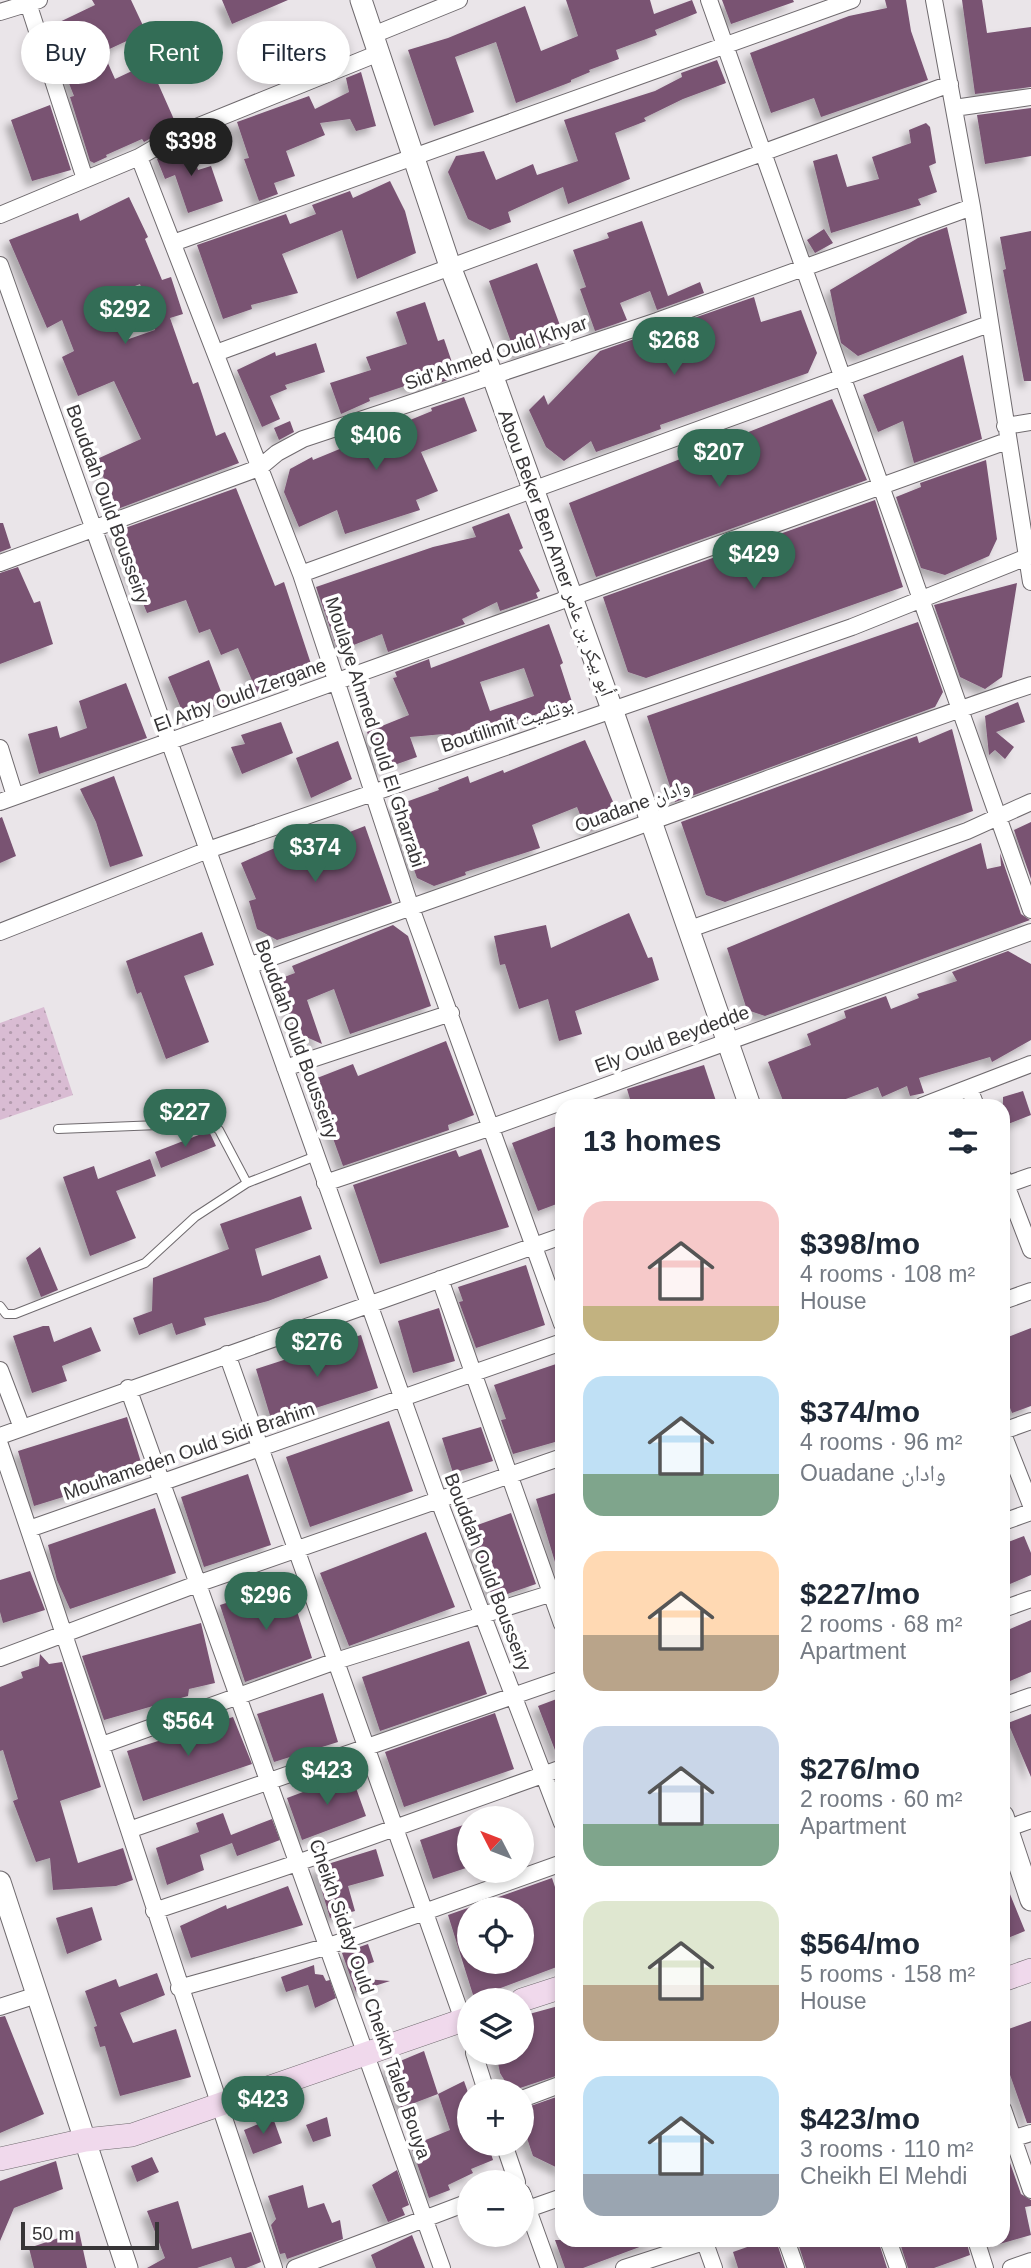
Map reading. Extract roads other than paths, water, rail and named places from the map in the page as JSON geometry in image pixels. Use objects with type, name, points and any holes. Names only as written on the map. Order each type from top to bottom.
[{"type":"main road","points":[[1010,1978],[1031,1970]]},
{"type":"main road","points":[[534,1996],[555,1989]]},
{"type":"main road","points":[[0,2159],[85,2140],[132,2135],[219,2104],[457,2028]]},
{"type":"street","name":"Abou Beker Ben Amer أبو بيكر بن عامر","points":[[361,0],[416,156],[451,269],[493,377],[613,712],[748,1099]]},
{"type":"street","points":[[0,215],[139,157],[179,134],[376,44],[459,0]]},
{"type":"street","points":[[709,0],[1031,910]]},
{"type":"street","points":[[173,243],[852,0]]},
{"type":"street","points":[[934,0],[972,207],[1031,582]]},
{"type":"street","points":[[0,12],[33,1],[85,180]]},
{"type":"street","points":[[216,353],[763,155],[950,84]]},
{"type":"street","points":[[954,108],[1031,97]]},
{"type":"street","name":"Moulaye Ahmed Ould El Gharrabi","points":[[139,157],[301,574],[411,905],[555,1306]]},
{"type":"street","name":"Sid'Ahmed Ould Khyar","points":[[0,563],[260,468],[277,453],[303,439],[493,377],[805,269],[972,207]]},
{"type":"street","name":"Bouddah Ould Bousseiry","points":[[0,265],[96,528],[248,966],[439,1501],[480,1614],[555,1803]]},
{"type":"street","points":[[301,574],[989,324]]},
{"type":"street","name":"El Arby Ould Zergane","points":[[7,799],[171,743],[880,488],[1031,422]]},
{"type":"street","name":"Boutilimit بوتلميت","points":[[0,932],[208,850],[613,712],[852,627],[1027,557]]},
{"type":"street","name":"Ouadane وادان","points":[[248,966],[411,905],[1031,685]]},
{"type":"street","points":[[0,748],[7,799]]},
{"type":"street","points":[[687,930],[789,896],[999,818],[1031,802]]},
{"type":"street","name":"Ely Ould Beydedde","points":[[569,1099],[1031,932]]},
{"type":"street","points":[[285,1068],[451,1013]]},
{"type":"street","points":[[940,1099],[1031,1064]]},
{"type":"street","points":[[969,1088],[973,1099]]},
{"type":"street","name":"Ely Ould Beydedde","points":[[325,1183],[555,1104]]},
{"type":"street","points":[[1010,1182],[1031,1177]]},
{"type":"street","points":[[1010,1198],[1031,1250]]},
{"type":"street","points":[[0,1436],[128,1388],[555,1239]]},
{"type":"street","points":[[440,1279],[509,1476],[555,1590]]},
{"type":"street","points":[[1010,1298],[1031,1291]]},
{"type":"street","name":"Mouhameden Ould Sidi Brahim","points":[[29,1530],[555,1344]]},
{"type":"street","points":[[227,1354],[457,1998]]},
{"type":"street","points":[[0,1370],[22,1428]]},
{"type":"street","name":"Cheikh Sidaty Ould Cheikh Taleb Bouya","points":[[128,1388],[268,1783],[300,1862],[442,2268]]},
{"type":"street","points":[[1010,1430],[1031,1421]]},
{"type":"street","points":[[0,1445],[274,2268]]},
{"type":"street","points":[[1010,1451],[1031,1505]]},
{"type":"street","points":[[0,1658],[197,1584],[555,1460]]},
{"type":"street","points":[[1010,1520],[1031,1512]]},
{"type":"street","points":[[102,1745],[337,1661],[555,1592]]},
{"type":"street","points":[[1010,1606],[1031,1599]]},
{"type":"street","points":[[129,1830],[555,1682]]},
{"type":"street","points":[[1010,1704],[1031,1696]]},
{"type":"street","points":[[154,1911],[555,1770]]},
{"type":"street","points":[[1010,1824],[1031,1820]]},
{"type":"street","points":[[1010,1842],[1031,1900]]},
{"type":"street","points":[[179,1988],[329,1945],[555,1865]]},
{"type":"street","points":[[0,1882],[127,2268]]},
{"type":"street","points":[[0,2007],[37,1995]]},
{"type":"street","points":[[534,2094],[555,2087]]},
{"type":"street","points":[[1010,2139],[1031,2133]]},
{"type":"street","points":[[1010,2144],[1031,2190]]},
{"type":"street","points":[[534,2207],[555,2199]]},
{"type":"street","points":[[295,2268],[457,2206]]},
{"type":"street","points":[[534,2226],[549,2268]]},
{"type":"street","points":[[624,2268],[688,2247]]},
{"type":"street","points":[[708,2247],[714,2268]]},
{"type":"street","points":[[788,2247],[796,2268]]},
{"type":"street","points":[[890,2247],[898,2268]]},
{"type":"street","points":[[978,2247],[985,2268]]},
{"type":"street","points":[[1011,2268],[1031,2260]]},
{"type":"lane","points":[[58,1129],[209,1123],[219,1130],[247,1183]]},
{"type":"lane","points":[[0,1306],[6,1314],[15,1314],[145,1263],[195,1217],[247,1183],[316,1156]]}]
